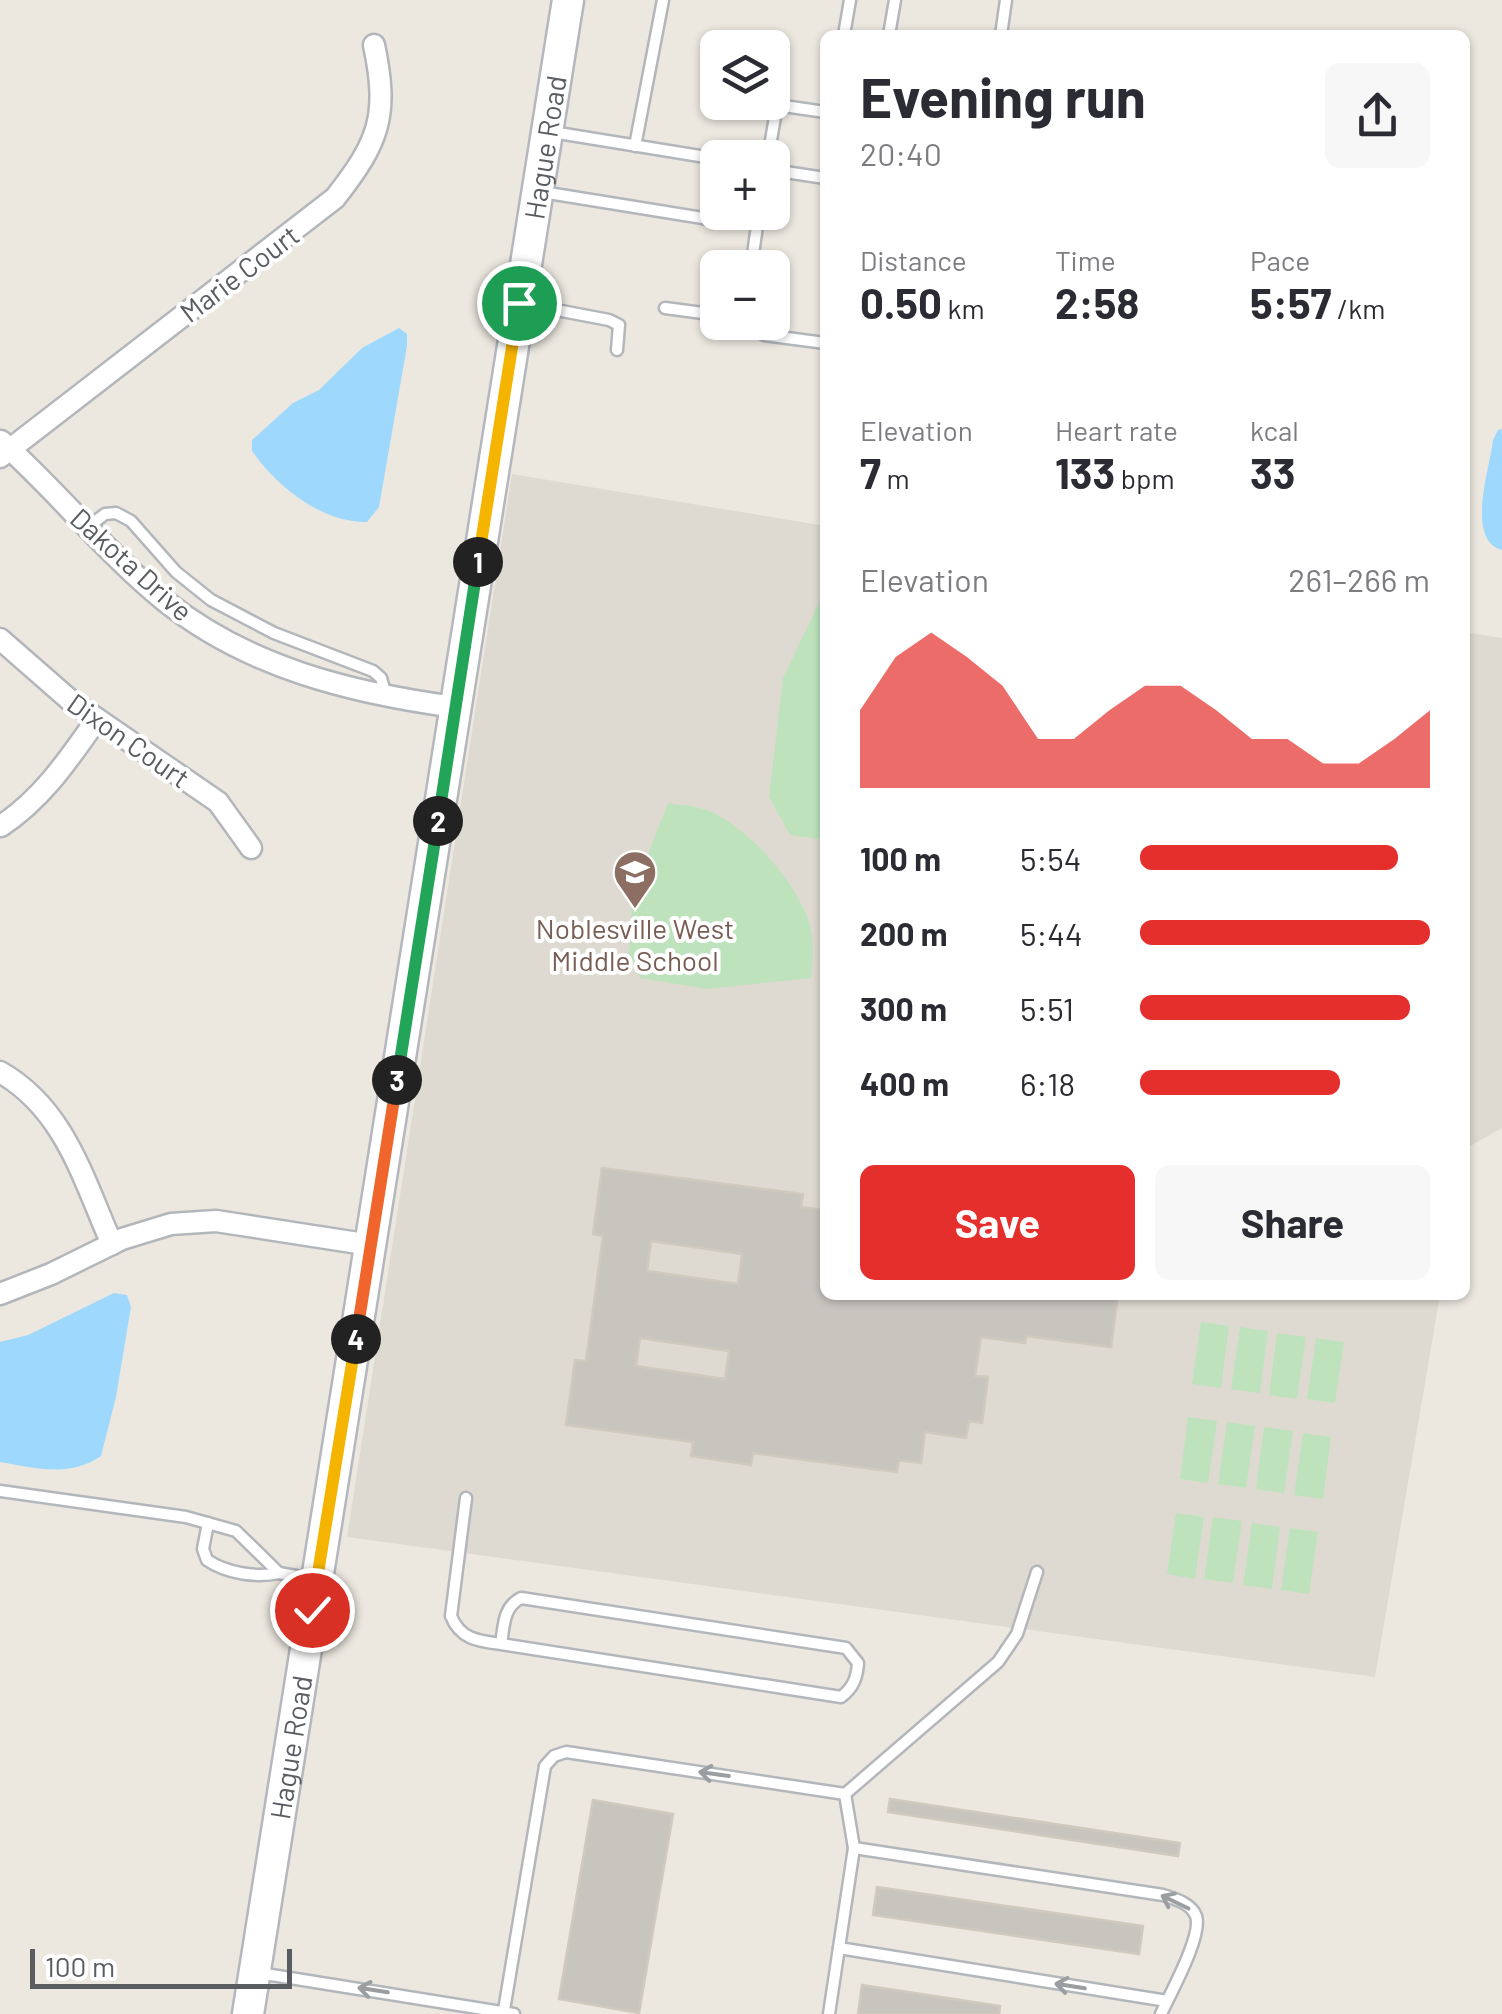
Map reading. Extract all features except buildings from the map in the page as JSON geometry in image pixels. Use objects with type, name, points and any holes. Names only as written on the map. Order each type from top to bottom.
[{"type":"main road","name":"Hague Road","points":[[248,2014],[568,0]]},
{"type":"street","name":"Marie Court","points":[[3,448],[336,198],[370,150],[379,118],[384,90],[374,45]]},
{"type":"street","name":"Dakota Drive","points":[[3,448],[166,601],[211,631],[270,662],[312,678],[455,708]]},
{"type":"street","name":"Dixon Court","points":[[0,639],[96,719],[218,802],[251,848]]},
{"type":"street","points":[[1,826],[49,785],[96,719]]},
{"type":"street","points":[[0,1072],[23,1085],[51,1113],[112,1244]]},
{"type":"street","points":[[0,1294],[112,1244],[171,1224],[216,1221],[371,1245]]},
{"type":"lane","points":[[636,146],[663,0]]},
{"type":"lane","points":[[845,30],[850,0]]},
{"type":"lane","points":[[890,30],[895,0]]},
{"type":"lane","points":[[1002,30],[1006,0]]},
{"type":"lane","points":[[771,140],[777,105],[820,111]]},
{"type":"lane","points":[[546,131],[700,156]]},
{"type":"lane","points":[[790,173],[820,177]]},
{"type":"lane","points":[[536,191],[700,218]]},
{"type":"lane","points":[[519,303],[609,320],[619,325],[617,350]]},
{"type":"lane","points":[[665,308],[700,313]]},
{"type":"lane","points":[[790,338],[820,342]]},
{"type":"lane","points":[[88,527],[105,514],[116,513],[131,520],[176,572],[211,600],[274,633],[372,671],[381,678],[386,696]]},
{"type":"lane","points":[[0,1491],[208,1523],[236,1532],[279,1573]]},
{"type":"lane","points":[[466,1498],[451,1616],[456,1630],[473,1640],[841,1697],[858,1676],[858,1663],[846,1648],[521,1598],[512,1602],[505,1615],[501,1644]]},
{"type":"lane","points":[[208,1523],[204,1549],[207,1560],[222,1570],[316,1579]]},
{"type":"lane","points":[[254,1972],[509,2012],[545,1766],[554,1756],[566,1752],[846,1794],[998,1662],[1017,1634],[1038,1572]]},
{"type":"lane","points":[[829,2014],[854,1848],[846,1794]]},
{"type":"lane","points":[[854,1848],[1163,1894],[1182,1901],[1195,1913],[1198,1930],[1161,2014]]},
{"type":"lane","points":[[839,1948],[1166,2001]]},
{"type":"shaded area","name":"Noblesville West Middle School","points":[[512,474],[820,525],[820,1300],[1439,1300],[1375,1677],[347,1537]]},
{"type":"shaded area","points":[[1470,633],[1502,638],[1502,1128],[1470,1146]]},
{"type":"green space","points":[[820,600],[820,839],[790,835],[769,797],[783,678]]},
{"type":"green space","points":[[668,803],[702,809],[722,818],[766,854],[790,885],[810,924],[811,978],[707,989],[640,978],[629,957],[632,895]]},
{"type":"green space","points":[[1201,1322],[1229,1326],[1221,1388],[1192,1384]]},
{"type":"green space","points":[[1240,1327],[1268,1331],[1260,1393],[1231,1389]]},
{"type":"green space","points":[[1277,1333],[1306,1337],[1297,1399],[1269,1395]]},
{"type":"green space","points":[[1316,1338],[1344,1342],[1335,1403],[1307,1399]]},
{"type":"green space","points":[[1188,1417],[1217,1421],[1208,1483],[1180,1479]]},
{"type":"green space","points":[[1227,1422],[1255,1426],[1246,1488],[1218,1484]]},
{"type":"green space","points":[[1264,1427],[1293,1431],[1284,1493],[1256,1489]]},
{"type":"green space","points":[[1303,1433],[1331,1437],[1323,1499],[1294,1495]]},
{"type":"green space","points":[[1176,1513],[1204,1517],[1195,1579],[1167,1574]]},
{"type":"green space","points":[[1213,1517],[1242,1521],[1233,1583],[1204,1579]]},
{"type":"green space","points":[[1252,1523],[1280,1527],[1272,1589],[1243,1585]]},
{"type":"green space","points":[[1290,1528],[1318,1532],[1309,1594],[1281,1590]]},
{"type":"water","points":[[399,328],[407,334],[407,346],[379,507],[367,522],[350,521],[317,509],[288,490],[252,451],[252,440],[293,403],[319,390],[362,348]]},
{"type":"water","points":[[1502,429],[1502,550],[1491,544],[1485,533],[1482,502],[1493,440]]},
{"type":"water","points":[[114,1293],[127,1295],[131,1307],[116,1397],[101,1456],[64,1469],[0,1462],[0,1342],[28,1335]]},
{"type":"place","name":"Noblesville West Middle School","points":[[635,910]]},
{"type":"route","points":[[312,1610],[519,303]]}]
